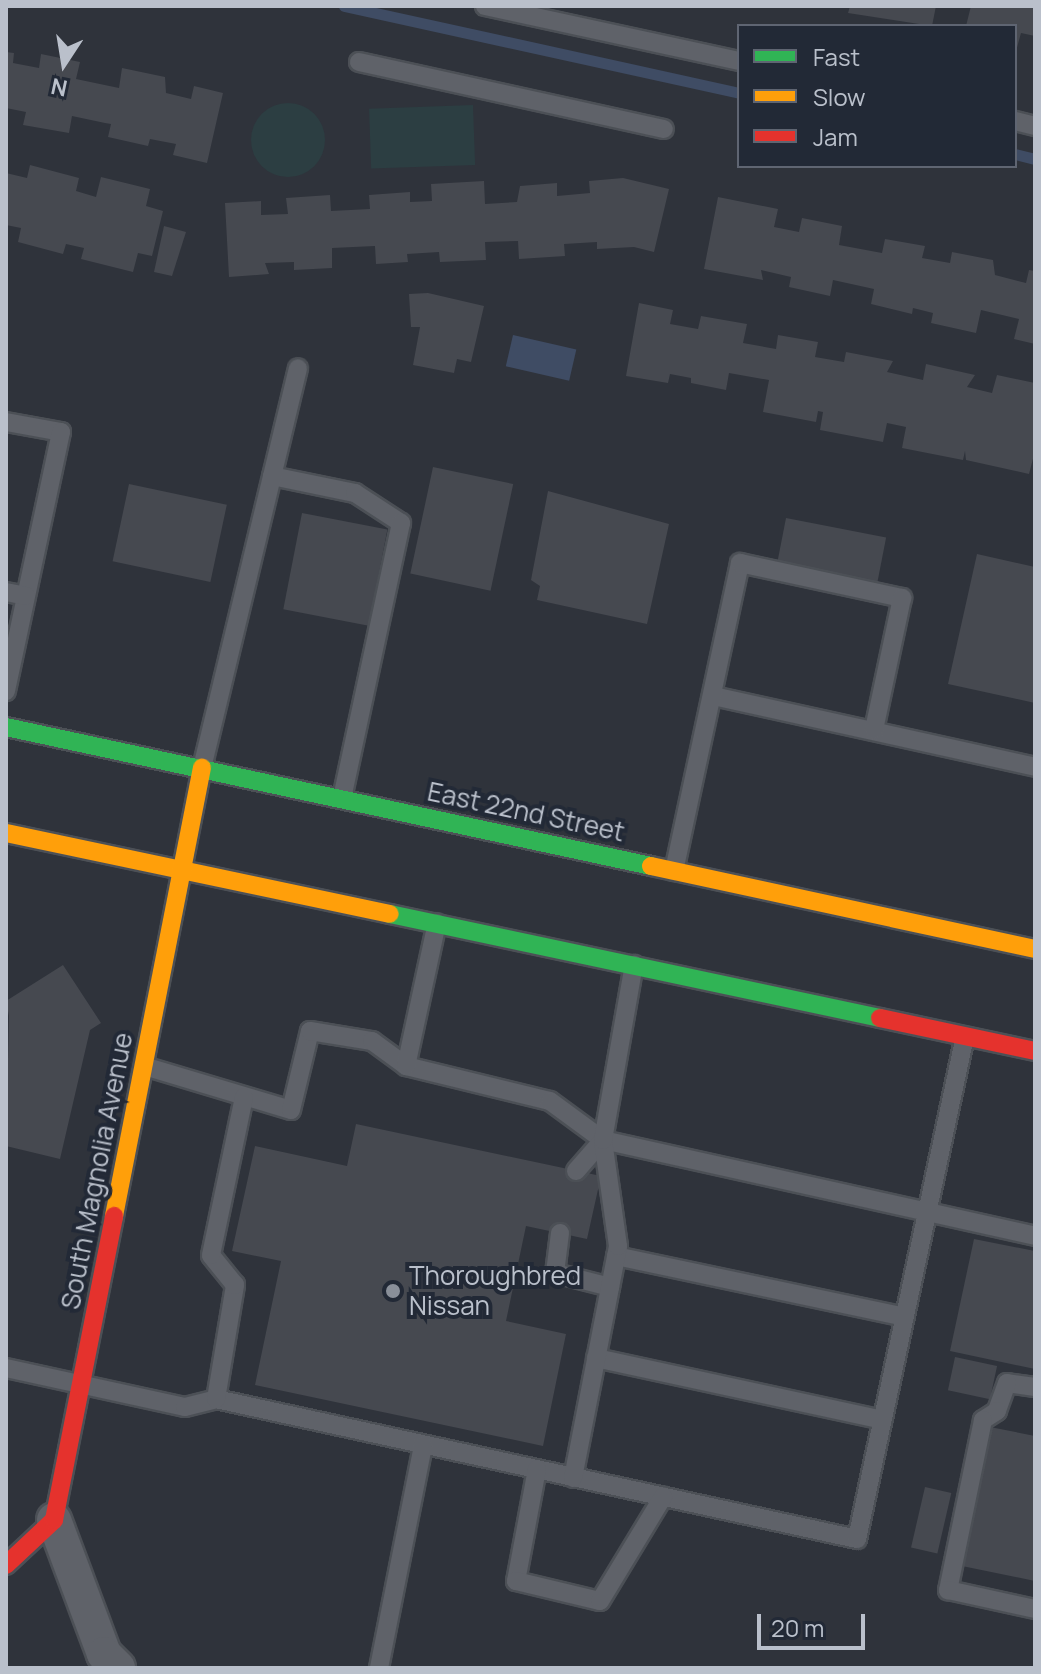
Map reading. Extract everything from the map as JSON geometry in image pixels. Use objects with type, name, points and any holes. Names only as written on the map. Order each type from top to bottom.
[{"type":"main road","name":"East 22nd Street","points":[[6,727],[1035,949]]},
{"type":"main road","name":"South Magnolia Avenue","points":[[54,1520],[202,768]]},
{"type":"main road","points":[[6,833],[1035,1051]]},
{"type":"main road","points":[[6,1565],[54,1520]]},
{"type":"street","points":[[54,1520],[104,1654],[118,1668]]},
{"type":"lane","points":[[485,6],[737,61]]},
{"type":"lane","points":[[359,62],[664,129]]},
{"type":"lane","points":[[202,768],[298,368]]},
{"type":"lane","points":[[6,422],[61,432],[6,691]]},
{"type":"lane","points":[[272,476],[355,493],[401,523],[342,799]]},
{"type":"lane","points":[[674,871],[740,563],[902,598],[874,730]]},
{"type":"lane","points":[[6,592],[26,596]]},
{"type":"lane","points":[[713,696],[1035,767]]},
{"type":"lane","points":[[406,1066],[437,923]]},
{"type":"lane","points":[[573,1478],[616,1256],[603,1140],[634,965]]},
{"type":"lane","points":[[144,1066],[291,1110],[310,1031],[372,1041],[406,1066],[550,1101],[603,1140],[1035,1236]]},
{"type":"lane","points":[[6,1368],[185,1407],[216,1399],[857,1539],[965,1036]]},
{"type":"lane","points":[[216,1399],[235,1285],[211,1255],[244,1097]]},
{"type":"lane","points":[[576,1171],[603,1140]]},
{"type":"lane","points":[[560,1233],[555,1273],[610,1287]]},
{"type":"lane","points":[[616,1256],[905,1317]]},
{"type":"lane","points":[[596,1358],[882,1420]]},
{"type":"lane","points":[[1035,1387],[1007,1383],[997,1411],[983,1420],[948,1590],[1035,1609]]},
{"type":"lane","points":[[379,1668],[423,1445]]},
{"type":"lane","points":[[537,1469],[516,1581],[600,1601],[663,1497]]},
{"type":"shaded area","points":[[281,103],[295,103],[309,109],[319,119],[325,140],[323,154],[309,171],[295,177],[281,177],[267,171],[257,161],[251,147],[251,133],[257,119],[267,109]]},
{"type":"shaded area","points":[[473,105],[475,165],[371,169],[369,109]]},
{"type":"water","points":[[513,335],[576,350],[569,381],[506,366]]},
{"type":"building","points":[[850,6],[936,6],[932,24],[848,13]]},
{"type":"building","points":[[971,6],[1035,6],[1035,36],[1021,33],[1017,48],[1017,24],[966,24]]},
{"type":"building","points":[[6,52],[14,53],[13,63],[39,68],[41,54],[80,62],[76,79],[119,88],[122,68],[165,77],[166,93],[191,99],[194,86],[223,93],[207,163],[173,155],[176,144],[150,139],[148,146],[108,137],[111,124],[72,116],[69,133],[23,125],[26,112],[6,108]]},
{"type":"building","points":[[30,165],[79,178],[76,191],[96,197],[101,177],[150,189],[146,206],[163,211],[152,256],[138,253],[133,272],[81,259],[84,248],[66,244],[63,254],[18,242],[21,228],[6,225],[6,173],[27,178]]},
{"type":"building","points":[[623,178],[669,189],[654,252],[634,247],[597,249],[597,242],[564,244],[565,256],[519,259],[518,241],[485,242],[486,260],[440,262],[439,252],[407,254],[408,262],[376,264],[375,246],[332,248],[332,268],[294,270],[294,262],[265,263],[269,274],[229,277],[225,203],[261,201],[261,215],[288,214],[286,198],[330,195],[331,211],[370,209],[369,195],[410,192],[410,202],[432,201],[431,184],[484,181],[485,204],[517,202],[520,186],[557,183],[557,196],[590,193],[589,181]]},
{"type":"building","points":[[718,197],[778,209],[774,227],[799,232],[802,218],[842,226],[839,245],[882,253],[885,239],[925,246],[922,258],[950,263],[952,252],[993,260],[995,275],[1026,283],[1029,270],[1035,271],[1035,344],[1014,339],[1019,319],[981,310],[976,333],[931,323],[933,313],[913,308],[912,314],[871,304],[874,289],[833,280],[830,296],[789,287],[791,277],[761,270],[763,280],[704,269]]},
{"type":"building","points":[[164,226],[186,232],[172,276],[154,272]]},
{"type":"building","points":[[428,293],[484,306],[471,362],[457,359],[454,373],[413,365],[420,327],[411,327],[409,294]]},
{"type":"building","points":[[639,303],[673,310],[670,324],[698,329],[701,316],[747,324],[743,343],[776,349],[778,335],[818,342],[815,357],[844,362],[846,352],[893,361],[887,372],[923,380],[926,364],[975,375],[967,387],[992,393],[997,375],[1035,383],[1035,451],[1029,474],[966,460],[965,451],[963,460],[902,448],[906,427],[887,423],[883,442],[820,430],[823,412],[818,411],[816,422],[763,412],[769,380],[729,373],[726,390],[691,383],[691,378],[670,374],[668,383],[626,376]]},
{"type":"building","points":[[433,467],[513,484],[491,591],[410,574]]},
{"type":"building","points":[[129,484],[227,505],[210,582],[113,561]]},
{"type":"building","points":[[548,491],[669,524],[647,624],[537,600],[540,586],[531,580]]},
{"type":"building","points":[[302,513],[387,530],[369,626],[283,609]]},
{"type":"building","points":[[786,518],[886,537],[877,585],[777,565]]},
{"type":"building","points":[[977,554],[1035,567],[1035,703],[948,684]]},
{"type":"building","points":[[63,965],[101,1023],[90,1030],[60,1159],[6,1146],[9,1016],[6,1001]]},
{"type":"building","name":"Thoroughbred Nissan","points":[[356,1124],[601,1176],[587,1239],[526,1226],[506,1321],[566,1334],[543,1446],[255,1385],[281,1261],[232,1251],[255,1146],[347,1166]]},
{"type":"building","points":[[974,1239],[1035,1251],[1035,1369],[950,1351]]},
{"type":"building","points":[[955,1357],[997,1366],[990,1399],[948,1390]]},
{"type":"building","points":[[990,1427],[1035,1436],[1035,1581],[962,1566]]},
{"type":"building","points":[[925,1487],[951,1493],[937,1553],[911,1547]]},
{"type":"waterway","points":[[344,6],[737,93]]},
{"type":"waterway","points":[[1017,154],[1035,159]]},
{"type":"traffic: fast","points":[[6,727],[651,866]]},
{"type":"traffic: fast","points":[[390,914],[880,1018]]},
{"type":"traffic: slow","points":[[114,1216],[202,768]]},
{"type":"traffic: slow","points":[[6,833],[390,914]]},
{"type":"traffic: slow","points":[[651,866],[1035,949]]},
{"type":"traffic: jam","points":[[880,1018],[1035,1051]]},
{"type":"traffic: jam","points":[[6,1565],[54,1520],[114,1216]]},
{"type":"place","name":"Thoroughbred Nissan","points":[[393,1291]]}]
